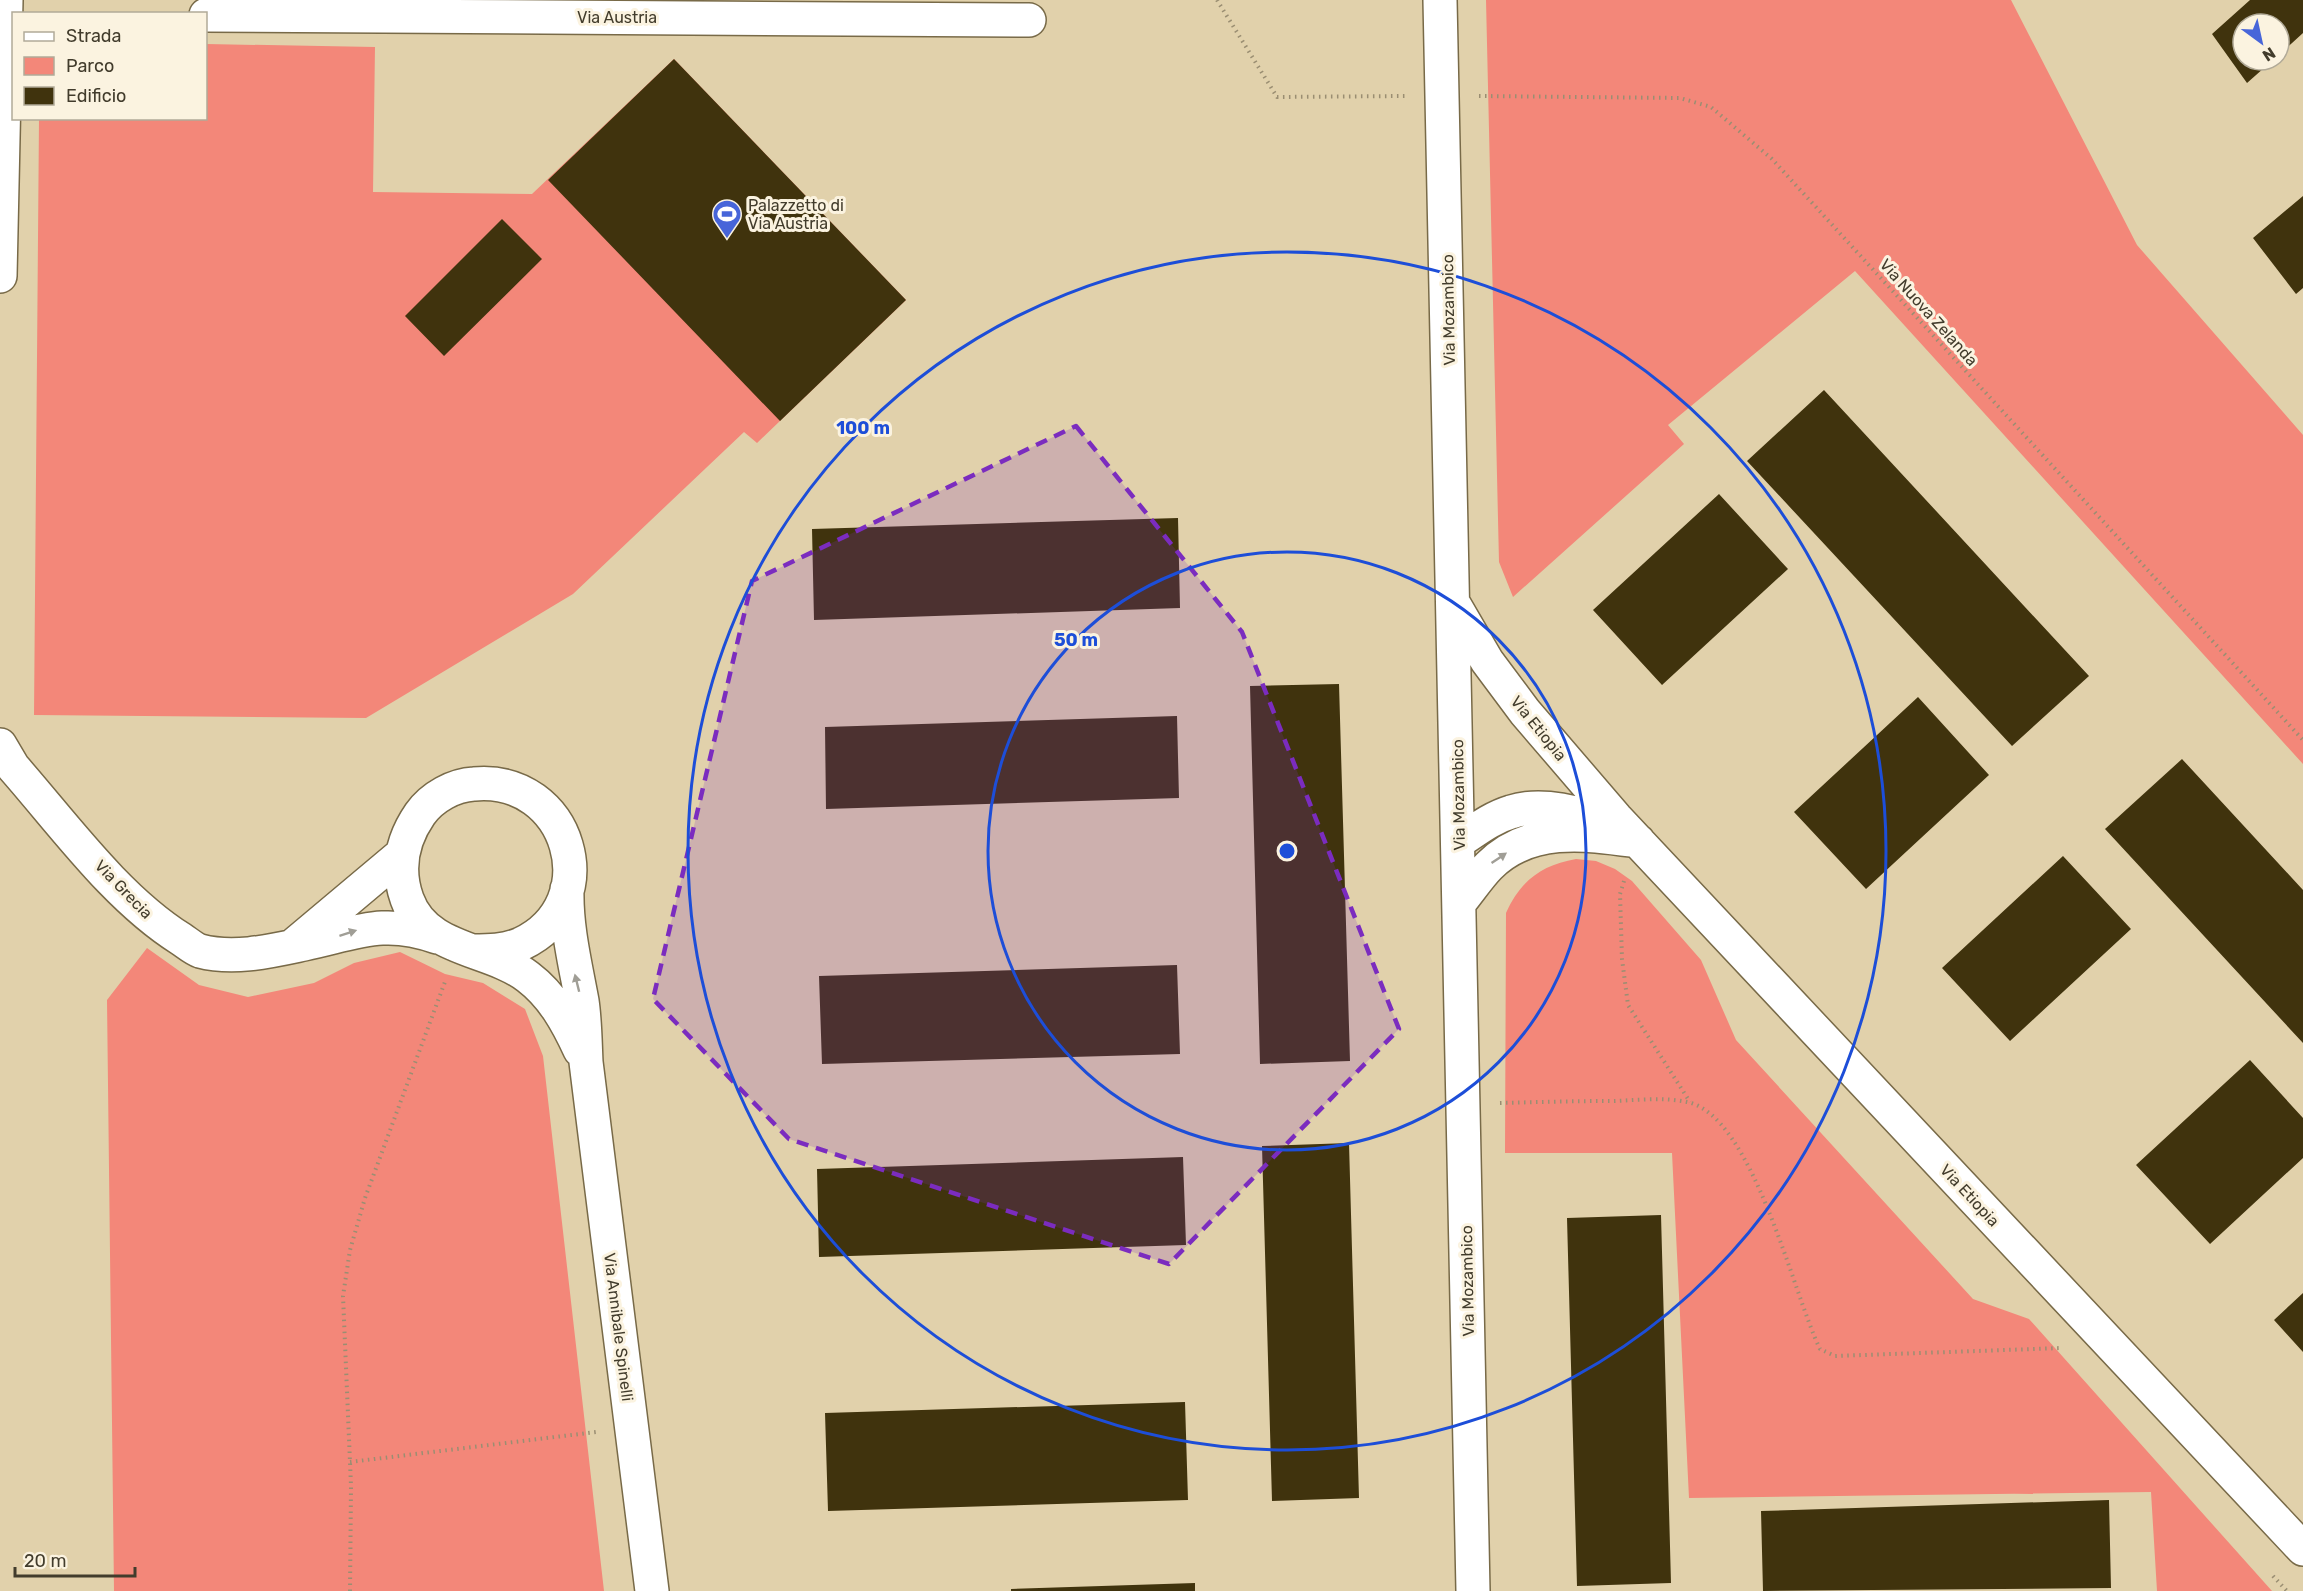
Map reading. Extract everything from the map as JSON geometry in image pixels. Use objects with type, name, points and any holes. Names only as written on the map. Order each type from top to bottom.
[{"type":"street","name":"Via Mozambico","points":[[1440,0],[1444,95],[1473,1591]]},
{"type":"street","points":[[0,276],[8,9]]},
{"type":"street","name":"Via Austria","points":[[207,15],[1029,20]]},
{"type":"street","name":"Via Etiopia","points":[[1454,604],[1486,662],[1525,712],[1638,841],[2303,1550]]},
{"type":"street","name":"Via Grecia","points":[[0,745],[21,776],[121,889],[159,925],[199,951],[251,955],[359,930],[393,926],[414,929],[437,937]]},
{"type":"street","points":[[492,782],[516,788],[538,800],[555,818],[567,848],[570,864],[567,889],[557,911],[541,930],[520,944],[496,951],[472,951],[437,937],[420,921],[407,901],[401,878],[401,855],[409,830],[423,809],[467,784],[492,782]]},
{"type":"street","name":"Via Etiopia","points":[[1458,842],[1487,823],[1512,812],[1559,809],[1594,818],[1638,841]]},
{"type":"street","points":[[1460,902],[1490,864],[1521,844],[1552,835],[1584,833],[1638,841]]},
{"type":"street","name":"Via Grecia","points":[[291,947],[401,855]]},
{"type":"street","name":"Via Annibale Spinelli","points":[[567,889],[574,974],[582,1001],[586,1062],[652,1591]]},
{"type":"street","name":"Via Annibale Spinelli","points":[[472,951],[495,958],[519,971],[546,993],[565,1019],[586,1062]]},
{"type":"path","name":"Via Nuova Zelanda","points":[[1217,0],[1277,97],[1444,95],[1680,98],[1711,107],[1772,159],[2303,740]]},
{"type":"path","points":[[1638,841],[1620,894],[1622,959],[1628,1005],[1690,1102],[1713,1116],[1738,1145],[1775,1224],[1820,1349],[1835,1356],[2063,1348]]},
{"type":"path","points":[[350,1591],[350,1462],[343,1296],[350,1250],[365,1198],[446,979]]},
{"type":"path","points":[[1464,1104],[1658,1100],[1690,1102]]},
{"type":"path","points":[[350,1462],[596,1432]]},
{"type":"path","points":[[2271,1574],[2287,1591]]},
{"type":"highlighted area","points":[[1076,426],[1242,632],[1399,1029],[1169,1264],[789,1139],[653,999],[752,581]]},
{"type":"green space","points":[[1486,0],[2011,0],[2137,245],[2303,435],[2303,764],[1855,271],[1668,425],[1684,444],[1513,597],[1499,562]]},
{"type":"green space","points":[[207,44],[375,47],[373,192],[532,194],[674,59],[906,300],[757,443],[744,432],[573,594],[366,718],[34,715],[39,120],[207,120]]},
{"type":"green space","points":[[1576,859],[1596,861],[1615,869],[1632,881],[1701,960],[1736,1040],[1973,1299],[2029,1319],[2272,1591],[2157,1591],[2151,1492],[1689,1498],[1672,1153],[1505,1153],[1506,913],[1518,891],[1534,876],[1553,865]]},
{"type":"green space","points":[[147,948],[199,985],[248,997],[314,983],[354,963],[400,952],[445,974],[483,983],[525,1009],[543,1056],[604,1591],[114,1591],[107,1000]]},
{"type":"building","points":[[2250,0],[2303,0],[2303,33],[2291,44],[2291,12],[2237,12]]},
{"type":"building","points":[[2231,17],[2231,61],[2212,34]]},
{"type":"building","name":"Palazzetto di Via Austria","points":[[674,59],[906,300],[780,421],[548,180]]},
{"type":"building","points":[[2239,72],[2259,72],[2247,83]]},
{"type":"building","points":[[2303,196],[2303,288],[2296,294],[2253,238]]},
{"type":"building","points":[[502,219],[542,259],[444,356],[405,316]]},
{"type":"building","points":[[1824,390],[2089,676],[2012,746],[1747,461]]},
{"type":"building","points":[[1719,494],[1788,569],[1662,685],[1593,610]]},
{"type":"building","points":[[1178,518],[1180,608],[814,620],[812,529]]},
{"type":"building","points":[[1339,684],[1350,1061],[1260,1064],[1250,686]]},
{"type":"building","points":[[1918,697],[1989,775],[1866,889],[1794,812]]},
{"type":"building","points":[[1177,716],[1179,798],[826,809],[825,727]]},
{"type":"building","points":[[2182,759],[2303,890],[2303,1043],[2105,829]]},
{"type":"building","points":[[2063,856],[2131,929],[2010,1041],[1942,968]]},
{"type":"building","points":[[1177,965],[1180,1054],[822,1064],[819,976]]},
{"type":"building","points":[[2250,1060],[2303,1118],[2303,1158],[2210,1244],[2136,1165]]},
{"type":"building","points":[[1349,1143],[1359,1498],[1272,1501],[1262,1146]]},
{"type":"building","points":[[1183,1157],[1186,1245],[819,1257],[817,1169]]},
{"type":"building","points":[[1661,1215],[1671,1583],[1577,1586],[1567,1218]]},
{"type":"building","points":[[2303,1293],[2303,1352],[2274,1320]]},
{"type":"building","points":[[1185,1402],[1188,1500],[828,1511],[825,1413]]},
{"type":"building","points":[[2109,1500],[2111,1588],[1763,1591],[1761,1511]]},
{"type":"building","points":[[1195,1583],[1195,1591],[1011,1591],[1011,1589]]},
{"type":"place","name":"Palazzetto di Via Austria","points":[[727,240]]}]
